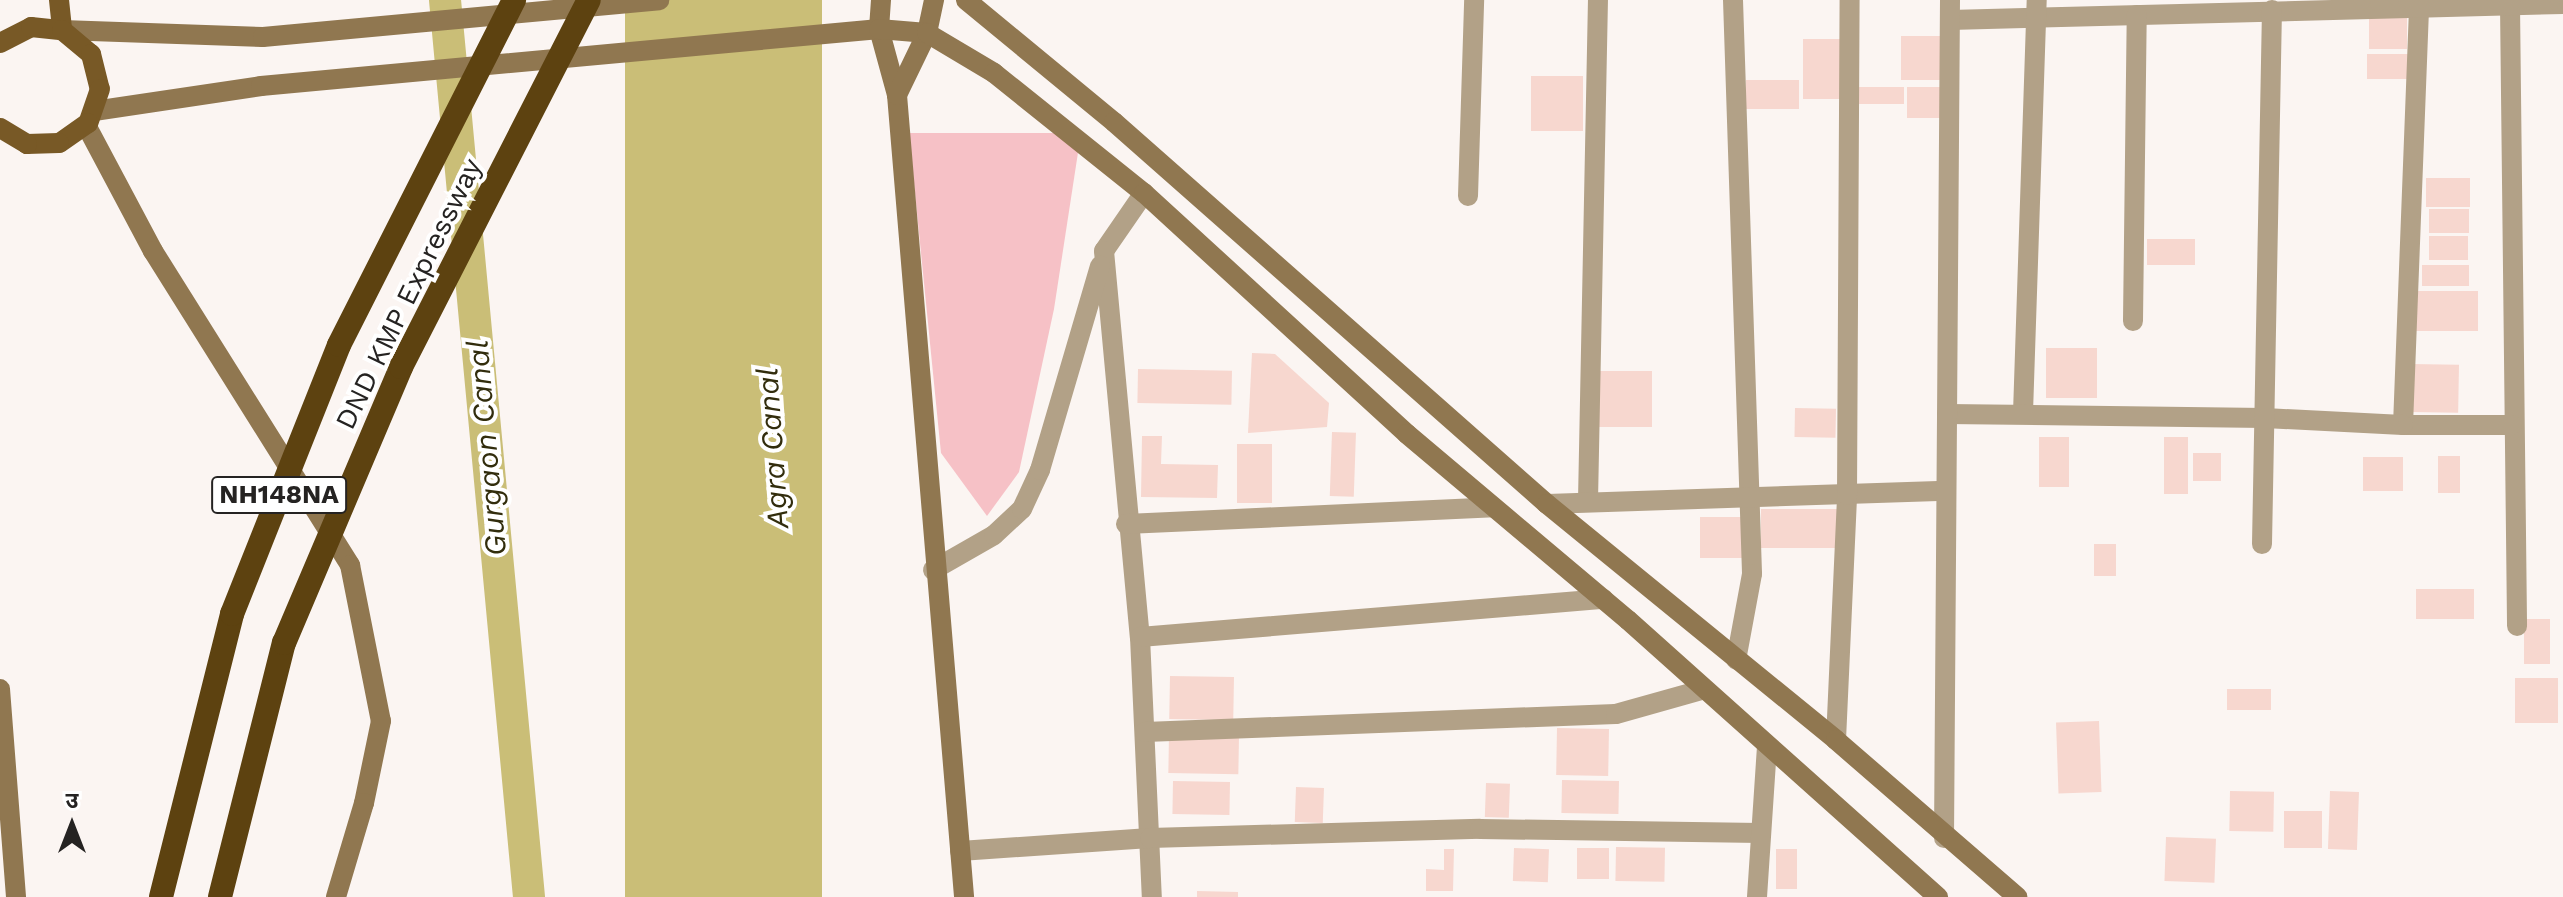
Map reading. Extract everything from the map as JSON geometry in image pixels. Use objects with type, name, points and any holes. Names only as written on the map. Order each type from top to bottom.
[{"type":"highway","name":"DND KMP Expressway","points":[[161,897],[232,614],[339,345],[514,0]]},
{"type":"highway","name":"DND KMP Expressway","points":[[220,897],[284,643],[401,367],[589,0]]},
{"type":"main road","points":[[59,0],[62,30]]},
{"type":"main road","points":[[0,128],[20,141],[43,145],[67,139],[90,118],[99,70],[78,40],[62,30],[31,27],[1,36]]},
{"type":"street","points":[[62,30],[263,37],[659,0]]},
{"type":"street","points":[[881,0],[879,29],[897,95],[933,570],[964,897]]},
{"type":"street","points":[[897,95],[927,33],[934,0]]},
{"type":"street","points":[[966,0],[1114,122],[1547,504],[1836,740],[1944,838],[2017,897]]},
{"type":"street","points":[[1468,196],[1474,0]]},
{"type":"street","points":[[1588,501],[1598,0]]},
{"type":"street","points":[[1733,0],[1752,593],[1736,660]]},
{"type":"street","points":[[1836,740],[1847,495],[1850,0]]},
{"type":"street","points":[[1944,838],[1950,10],[2137,15],[2185,6],[2272,10],[2315,4],[2419,9],[2563,4]]},
{"type":"street","points":[[2510,5],[2512,425],[2517,626]]},
{"type":"street","points":[[2403,425],[2419,9]]},
{"type":"street","points":[[2023,413],[2037,10]]},
{"type":"street","points":[[2262,544],[2272,10]]},
{"type":"street","points":[[2133,321],[2137,15]]},
{"type":"street","points":[[336,897],[364,803],[381,721],[350,565],[153,251],[90,118],[261,86],[879,29],[927,33],[994,73],[1144,193],[1494,507],[1603,599],[1938,897]]},
{"type":"street","points":[[933,570],[994,535],[1022,509],[1040,470],[1104,251],[1144,193]]},
{"type":"street","points":[[1104,251],[1126,524],[1140,637],[1152,897]]},
{"type":"street","points":[[1947,414],[2023,413],[2265,418],[2403,425],[2512,425]]},
{"type":"street","points":[[1547,504],[1748,495],[1946,491]]},
{"type":"street","points":[[1126,524],[1494,507]]},
{"type":"street","points":[[1140,637],[1603,599]]},
{"type":"street","points":[[0,689],[16,897]]},
{"type":"street","points":[[1145,732],[1616,714],[1705,689]]},
{"type":"street","points":[[1757,897],[1767,745]]},
{"type":"street","points":[[960,851],[1150,838],[1480,829],[1760,833]]},
{"type":"shaded area","points":[[909,133],[1081,133],[1054,309],[1019,472],[987,516],[941,453]]},
{"type":"water","name":"Agra Canal","points":[[625,0],[822,0],[822,897],[625,897]]},
{"type":"building","points":[[2369,17],[2407,17],[2407,49],[2369,49]]},
{"type":"building","points":[[1901,36],[1943,36],[1943,80],[1901,80]]},
{"type":"building","points":[[1803,39],[1842,39],[1842,99],[1803,99]]},
{"type":"building","points":[[2367,54],[2412,54],[2412,79],[2367,79]]},
{"type":"building","points":[[1531,76],[1583,76],[1583,131],[1531,131]]},
{"type":"building","points":[[1746,80],[1799,80],[1799,109],[1746,109]]},
{"type":"building","points":[[1854,87],[1904,87],[1904,104],[1854,104]]},
{"type":"building","points":[[1907,87],[1941,87],[1941,118],[1907,118]]},
{"type":"building","points":[[2426,178],[2470,178],[2470,207],[2426,207]]},
{"type":"building","points":[[2429,209],[2469,209],[2469,233],[2429,233]]},
{"type":"building","points":[[2429,236],[2468,236],[2468,260],[2429,260]]},
{"type":"building","points":[[2147,239],[2195,239],[2195,265],[2147,265]]},
{"type":"building","points":[[2422,265],[2469,265],[2469,286],[2422,286]]},
{"type":"building","points":[[2416,291],[2478,291],[2478,331],[2416,331]]},
{"type":"building","points":[[2046,348],[2097,348],[2097,398],[2046,398]]},
{"type":"building","points":[[1252,353],[1275,354],[1329,403],[1327,427],[1248,433]]},
{"type":"building","points":[[2411,364],[2459,365],[2458,413],[2410,412]]},
{"type":"building","points":[[1138,369],[1232,371],[1231,405],[1137,403]]},
{"type":"building","points":[[1596,371],[1652,371],[1652,427],[1596,427]]},
{"type":"building","points":[[1795,408],[1836,409],[1835,438],[1794,437]]},
{"type":"building","points":[[1332,432],[1356,433],[1354,497],[1330,496]]},
{"type":"building","points":[[1142,436],[1162,436],[1161,464],[1218,465],[1217,498],[1141,497]]},
{"type":"building","points":[[2039,437],[2069,437],[2069,487],[2039,487]]},
{"type":"building","points":[[2164,437],[2188,437],[2188,494],[2164,494]]},
{"type":"building","points":[[1237,444],[1272,444],[1272,503],[1237,503]]},
{"type":"building","points":[[2193,453],[2221,453],[2221,481],[2193,481]]},
{"type":"building","points":[[2438,456],[2460,456],[2460,493],[2438,493]]},
{"type":"building","points":[[2363,457],[2403,457],[2403,491],[2363,491]]},
{"type":"building","points":[[1761,509],[1841,509],[1841,548],[1761,548]]},
{"type":"building","points":[[1700,517],[1745,517],[1745,558],[1700,558]]},
{"type":"building","points":[[2094,544],[2116,544],[2116,576],[2094,576]]},
{"type":"building","points":[[2416,589],[2474,589],[2474,619],[2416,619]]},
{"type":"building","points":[[2524,619],[2550,619],[2550,664],[2524,664]]},
{"type":"building","points":[[1170,676],[1234,677],[1233,720],[1169,719]]},
{"type":"building","points":[[2515,678],[2558,678],[2558,723],[2515,723]]},
{"type":"building","points":[[2227,689],[2271,689],[2271,710],[2227,710]]},
{"type":"building","points":[[2099,721],[2101,792],[2059,793],[2056,723]]},
{"type":"building","points":[[1557,728],[1609,729],[1608,776],[1556,775]]},
{"type":"building","points":[[1169,735],[1239,736],[1238,774],[1168,773]]},
{"type":"building","points":[[1562,780],[1619,781],[1618,814],[1561,813]]},
{"type":"building","points":[[1173,781],[1230,782],[1229,815],[1172,814]]},
{"type":"building","points":[[1486,783],[1510,784],[1509,818],[1485,817]]},
{"type":"building","points":[[1296,787],[1324,788],[1323,823],[1295,822]]},
{"type":"building","points":[[2230,791],[2274,792],[2273,832],[2229,831]]},
{"type":"building","points":[[2330,791],[2359,792],[2357,850],[2328,849]]},
{"type":"building","points":[[2284,811],[2322,811],[2322,848],[2284,848]]},
{"type":"building","points":[[2166,837],[2216,839],[2214,883],[2164,881]]},
{"type":"building","points":[[1616,847],[1665,848],[1664,882],[1615,881]]},
{"type":"building","points":[[1514,848],[1549,849],[1548,882],[1513,881]]},
{"type":"building","points":[[1577,848],[1609,848],[1609,879],[1577,879]]},
{"type":"building","points":[[1444,849],[1454,849],[1453,891],[1426,891],[1426,869],[1444,870]]},
{"type":"building","points":[[1776,849],[1797,849],[1797,889],[1776,889]]},
{"type":"building","points":[[1197,891],[1238,892],[1238,897],[1197,897]]},
{"type":"waterway","name":"Gurgaon Canal","points":[[445,0],[529,897]]}]
